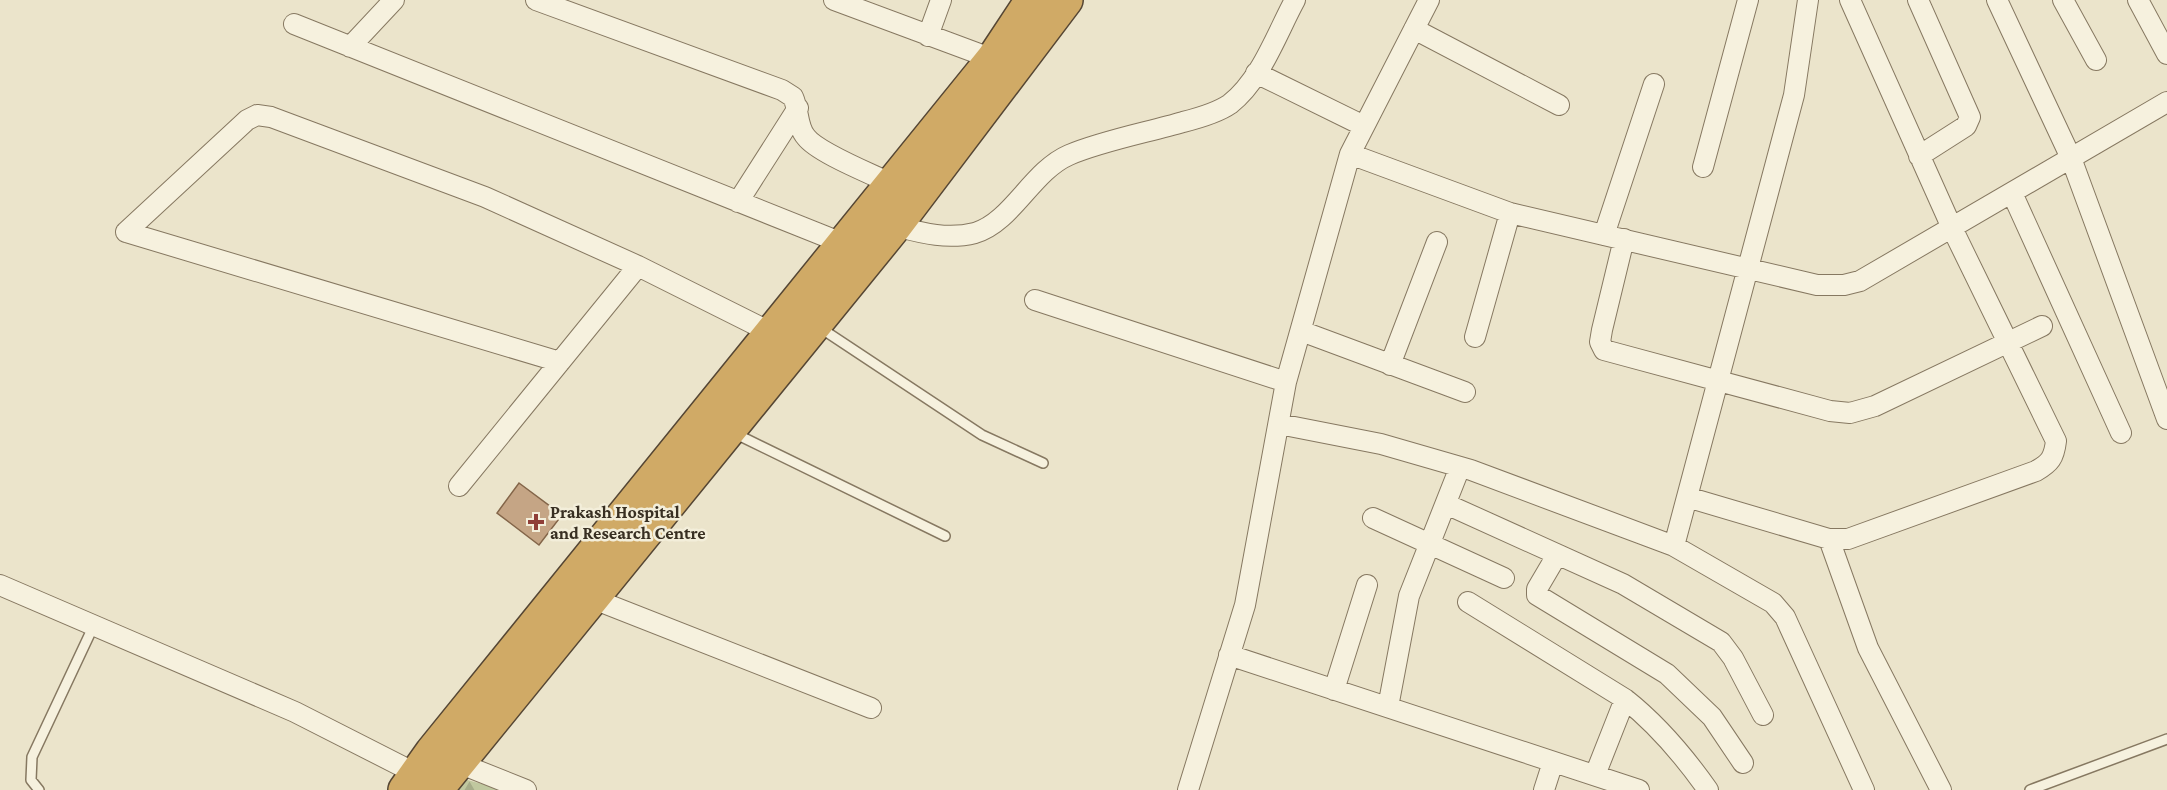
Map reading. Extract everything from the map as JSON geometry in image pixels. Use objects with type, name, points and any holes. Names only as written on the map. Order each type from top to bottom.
[{"type":"highway","points":[[858,249],[895,226],[1004,63],[1032,0]]},
{"type":"highway","points":[[429,774],[716,423],[797,320],[858,249],[892,184],[1066,0]]},
{"type":"highway","points":[[429,774],[591,598],[716,423],[797,320]]},
{"type":"street","points":[[350,47],[394,0]]},
{"type":"street","points":[[536,0],[782,90],[793,98],[798,108],[800,126],[806,138],[818,147],[892,184]]},
{"type":"street","points":[[834,0],[1004,63]]},
{"type":"street","points":[[928,36],[941,0]]},
{"type":"street","points":[[895,226],[932,236],[955,236],[977,232],[1007,211],[1046,169],[1069,155],[1203,117],[1228,105],[1243,92],[1256,73],[1295,0]]},
{"type":"street","points":[[1188,790],[1245,605],[1286,382],[1350,154],[1429,0]]},
{"type":"street","points":[[1703,167],[1748,0]]},
{"type":"street","points":[[1674,546],[1794,95],[1808,0]]},
{"type":"street","points":[[1687,497],[1829,539],[1848,539],[2036,471],[2049,463],[2055,454],[2056,441],[2006,343],[1952,228],[1850,0]]},
{"type":"street","points":[[1918,0],[1970,117],[1966,126],[1919,156]]},
{"type":"street","points":[[1997,0],[2071,158],[2167,419]]},
{"type":"street","points":[[2064,0],[2096,60]]},
{"type":"street","points":[[2138,0],[2161,34],[2167,54]]},
{"type":"street","points":[[294,24],[858,249]]},
{"type":"street","points":[[1414,28],[1560,105]]},
{"type":"street","points":[[1256,73],[1364,126]]},
{"type":"street","points":[[1604,235],[1654,84]]},
{"type":"street","points":[[1350,154],[1510,213],[1817,285],[1844,285],[1860,281],[2167,102]]},
{"type":"street","points":[[738,202],[798,108]]},
{"type":"street","points":[[560,363],[126,232],[247,120],[258,115],[271,117],[485,197],[638,266],[797,320]]},
{"type":"street","points":[[2012,193],[2121,433]]},
{"type":"street","points":[[1475,337],[1510,213]]},
{"type":"street","points":[[1624,239],[1602,330],[1600,342],[1604,350],[1830,411],[1850,413],[1875,405],[2042,326]]},
{"type":"street","points":[[1390,364],[1437,242]]},
{"type":"street","points":[[459,486],[638,266]]},
{"type":"street","points":[[1035,300],[1286,382]]},
{"type":"street","points":[[1301,331],[1465,392]]},
{"type":"street","points":[[1279,424],[1381,444],[1460,467],[1674,546],[1779,608],[1864,790]]},
{"type":"street","points":[[1388,707],[1409,596],[1460,467]]},
{"type":"street","points":[[1446,504],[1623,584],[1721,642],[1733,658],[1763,715]]},
{"type":"street","points":[[1374,518],[1504,578]]},
{"type":"street","points":[[1829,539],[1868,648],[1941,790]]},
{"type":"street","points":[[1557,555],[1537,589],[1537,595],[1667,674],[1712,717],[1743,763]]},
{"type":"street","points":[[0,585],[295,712],[429,774],[526,790]]},
{"type":"street","points":[[1334,690],[1367,585]]},
{"type":"street","points":[[591,598],[871,708]]},
{"type":"street","points":[[1468,602],[1625,699],[1665,736],[1708,790]]},
{"type":"street","points":[[1229,655],[1639,790]]},
{"type":"street","points":[[1595,776],[1625,699]]},
{"type":"street","points":[[1544,790],[1553,762]]},
{"type":"lane","points":[[797,320],[982,435],[1042,463]]},
{"type":"lane","points":[[716,423],[945,536]]},
{"type":"lane","points":[[39,790],[31,780],[32,757],[94,625]]},
{"type":"lane","points":[[2030,790],[2167,739]]},
{"type":"green space","points":[[456,777],[505,790],[444,790]]},
{"type":"building","points":[[519,483],[562,515],[539,545],[497,513]]},
{"type":"place","name":"Prakash Hospital and Research Centre","points":[[536,522]]}]
